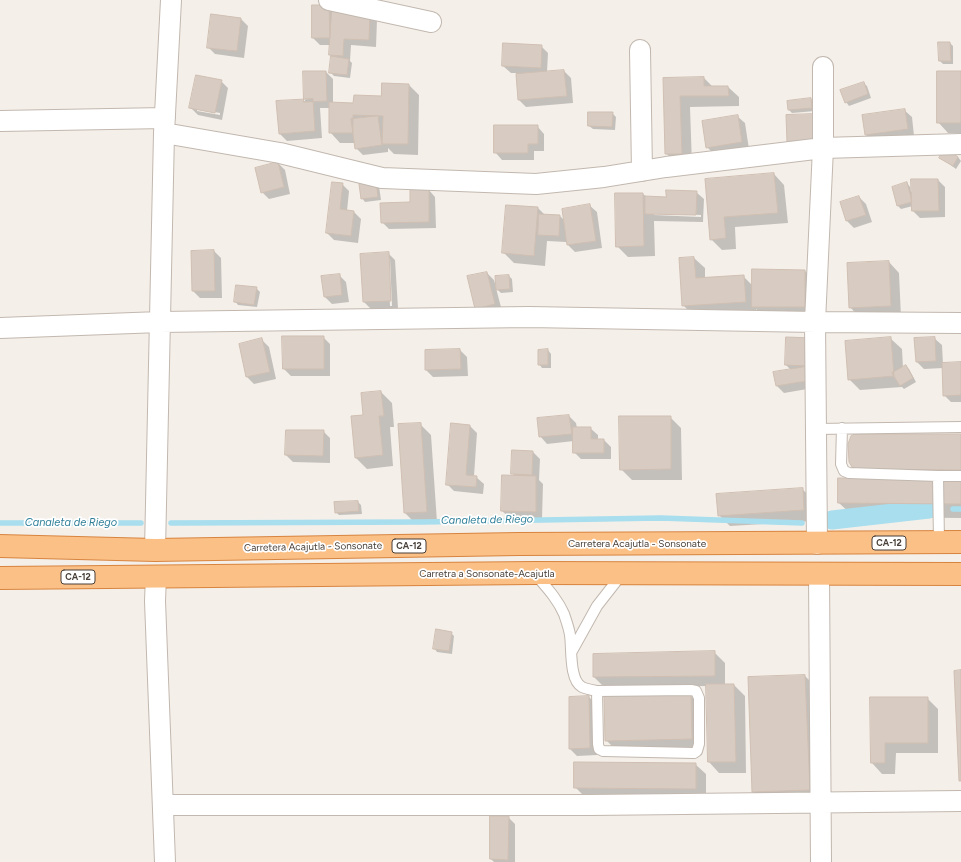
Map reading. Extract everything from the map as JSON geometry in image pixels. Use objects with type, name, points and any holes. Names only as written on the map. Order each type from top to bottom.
[{"type":"highway","name":"CA-12","points":[[817,544],[961,542]]},
{"type":"highway","name":"Carretera Acajutla - Sonsonate","points":[[0,546],[155,550],[519,544],[817,544]]},
{"type":"highway","name":"Carretra a Sonsonate-Acajutla","points":[[156,576],[534,573],[818,574]]},
{"type":"highway","name":"CA-12","points":[[818,574],[961,574]]},
{"type":"highway","name":"CA-12","points":[[0,578],[156,576]]},
{"type":"street","points":[[155,550],[164,126],[170,0],[167,0]]},
{"type":"street","points":[[329,0],[431,22]]},
{"type":"street","points":[[640,50],[642,171]]},
{"type":"street","points":[[817,544],[815,322],[823,148],[823,67]]},
{"type":"street","points":[[0,121],[164,126],[382,178],[536,184],[604,177],[823,148],[961,144]]},
{"type":"street","points":[[0,328],[160,322],[529,317],[961,323]]},
{"type":"street","points":[[818,574],[821,862]]},
{"type":"street","points":[[156,576],[155,602],[165,862]]},
{"type":"street","points":[[163,805],[575,805],[961,801]]},
{"type":"lane","points":[[816,429],[961,427]]},
{"type":"lane","points":[[842,428],[841,464],[844,471],[849,473],[961,476]]},
{"type":"lane","points":[[938,476],[938,543]]},
{"type":"lane","points":[[534,573],[553,595],[562,610],[570,632],[572,651],[571,666],[578,684],[582,688],[597,691],[696,691],[700,698],[699,744],[697,751],[694,753],[603,751],[599,748],[598,744],[597,691]]},
{"type":"lane","points":[[572,651],[597,606],[623,574]]},
{"type":"building","points":[[312,5],[329,5],[330,38],[312,38]]},
{"type":"building","points":[[332,9],[370,12],[369,40],[344,39],[343,56],[329,55]]},
{"type":"building","points":[[211,14],[241,18],[237,51],[207,48]]},
{"type":"building","points":[[938,42],[950,42],[951,61],[939,61]]},
{"type":"building","points":[[503,43],[542,45],[541,68],[502,66]]},
{"type":"building","points":[[331,56],[349,59],[347,75],[329,73]]},
{"type":"building","points":[[564,70],[567,96],[518,100],[516,74]]},
{"type":"building","points":[[303,71],[326,71],[327,101],[304,102]]},
{"type":"building","points":[[937,71],[961,71],[961,123],[937,123]]},
{"type":"building","points":[[196,75],[222,80],[215,113],[189,108]]},
{"type":"building","points":[[704,77],[704,86],[728,86],[729,96],[680,96],[682,154],[665,154],[663,78]]},
{"type":"building","points":[[864,82],[868,94],[845,103],[840,90]]},
{"type":"building","points":[[382,83],[409,84],[408,144],[382,144],[383,116],[353,115],[353,133],[329,133],[329,102],[353,103],[354,95],[381,96]]},
{"type":"building","points":[[811,98],[812,108],[788,110],[787,101]]},
{"type":"building","points":[[313,99],[315,131],[279,134],[276,101]]},
{"type":"building","points":[[905,109],[908,129],[865,135],[862,115]]},
{"type":"building","points":[[588,112],[613,112],[612,127],[588,126]]},
{"type":"building","points":[[814,114],[815,142],[787,142],[786,115]]},
{"type":"building","points":[[738,115],[742,142],[706,148],[702,121]]},
{"type":"building","points":[[378,116],[382,145],[355,149],[351,119]]},
{"type":"building","points":[[494,125],[538,125],[538,144],[528,144],[528,153],[494,153]]},
{"type":"building","points":[[945,148],[958,157],[953,166],[939,158]]},
{"type":"building","points":[[278,162],[284,187],[261,193],[255,168]]},
{"type":"building","points":[[774,173],[778,213],[724,217],[726,238],[710,240],[705,179]]},
{"type":"building","points":[[911,179],[938,179],[939,211],[912,211]]},
{"type":"building","points":[[332,182],[343,183],[340,209],[354,211],[351,236],[326,233]]},
{"type":"building","points":[[376,182],[378,197],[361,199],[359,184]]},
{"type":"building","points":[[907,182],[912,202],[897,206],[892,187]]},
{"type":"building","points":[[429,188],[429,222],[381,223],[380,203],[410,202],[410,189]]},
{"type":"building","points":[[666,190],[697,191],[696,215],[645,214],[645,196],[666,197]]},
{"type":"building","points":[[615,193],[643,193],[644,246],[616,247]]},
{"type":"building","points":[[859,196],[866,215],[846,221],[840,202]]},
{"type":"building","points":[[590,204],[596,241],[567,245],[562,209]]},
{"type":"building","points":[[506,205],[538,207],[534,256],[502,253]]},
{"type":"building","points":[[539,214],[560,215],[559,236],[538,235]]},
{"type":"building","points":[[214,250],[215,291],[192,291],[191,251]]},
{"type":"building","points":[[389,252],[391,301],[363,302],[360,254]]},
{"type":"building","points":[[694,257],[696,278],[744,275],[746,302],[682,306],[679,258]]},
{"type":"building","points":[[889,261],[891,306],[849,308],[847,263]]},
{"type":"building","points":[[752,269],[805,270],[805,307],[752,307]]},
{"type":"building","points":[[487,272],[495,304],[475,309],[467,276]]},
{"type":"building","points":[[340,274],[342,295],[324,297],[321,276]]},
{"type":"building","points":[[509,275],[510,289],[496,290],[495,276]]},
{"type":"building","points":[[236,285],[257,287],[254,305],[234,302]]},
{"type":"building","points":[[282,336],[324,336],[324,369],[283,369]]},
{"type":"building","points":[[786,337],[813,338],[812,366],[785,365]]},
{"type":"building","points":[[891,337],[894,376],[848,380],[845,341]]},
{"type":"building","points":[[935,337],[936,361],[916,362],[914,338]]},
{"type":"building","points":[[262,338],[270,372],[246,377],[239,344]]},
{"type":"building","points":[[460,349],[461,369],[425,370],[425,350]]},
{"type":"building","points":[[548,349],[548,365],[538,365],[538,350]]},
{"type":"building","points":[[961,362],[961,395],[943,396],[942,363]]},
{"type":"building","points":[[906,365],[913,378],[900,386],[892,373]]},
{"type":"building","points":[[811,366],[813,380],[776,386],[773,372]]},
{"type":"building","points":[[381,391],[384,416],[379,416],[383,455],[355,458],[351,416],[363,415],[361,393]]},
{"type":"building","points":[[569,415],[572,434],[539,437],[537,418]]},
{"type":"building","points":[[619,416],[671,416],[671,469],[620,470]]},
{"type":"building","points":[[421,423],[427,512],[404,513],[398,424]]},
{"type":"building","points":[[451,423],[470,425],[466,475],[477,476],[476,487],[446,485]]},
{"type":"building","points":[[573,427],[591,427],[591,439],[604,439],[604,453],[573,453]]},
{"type":"building","points":[[286,430],[324,430],[323,456],[285,455]]},
{"type":"building","points":[[855,434],[961,434],[961,470],[857,469],[852,467],[849,462],[848,444],[851,436]]},
{"type":"building","points":[[512,450],[533,451],[532,475],[511,474]]},
{"type":"building","points":[[502,475],[536,476],[536,512],[501,511]]},
{"type":"building","points":[[838,478],[961,480],[961,504],[838,503]]},
{"type":"building","points":[[803,488],[804,510],[718,516],[716,494]]},
{"type":"building","points":[[358,501],[359,511],[335,513],[334,502]]},
{"type":"building","points":[[436,629],[452,632],[449,651],[433,649]]},
{"type":"building","points":[[715,651],[715,676],[593,677],[593,654]]},
{"type":"building","points":[[961,670],[961,781],[959,781],[954,671]]},
{"type":"building","points":[[805,675],[810,790],[752,792],[748,677]]},
{"type":"building","points":[[706,684],[734,684],[736,762],[708,762]]},
{"type":"building","points":[[691,695],[692,739],[605,741],[604,696]]},
{"type":"building","points":[[589,696],[590,748],[569,749],[569,697]]},
{"type":"building","points":[[870,697],[928,697],[928,743],[885,743],[885,763],[871,763]]},
{"type":"building","points":[[574,762],[696,763],[696,789],[574,788]]},
{"type":"building","points":[[490,816],[509,816],[508,860],[490,859]]},
{"type":"waterway","points":[[832,520],[929,509]]},
{"type":"waterway","name":"Canaleta de Riego","points":[[953,509],[961,509]]},
{"type":"waterway","name":"Canaleta de Riego","points":[[171,523],[422,522],[661,518],[802,523]]},
{"type":"waterway","name":"Canaleta de Riego","points":[[0,523],[141,523]]}]
